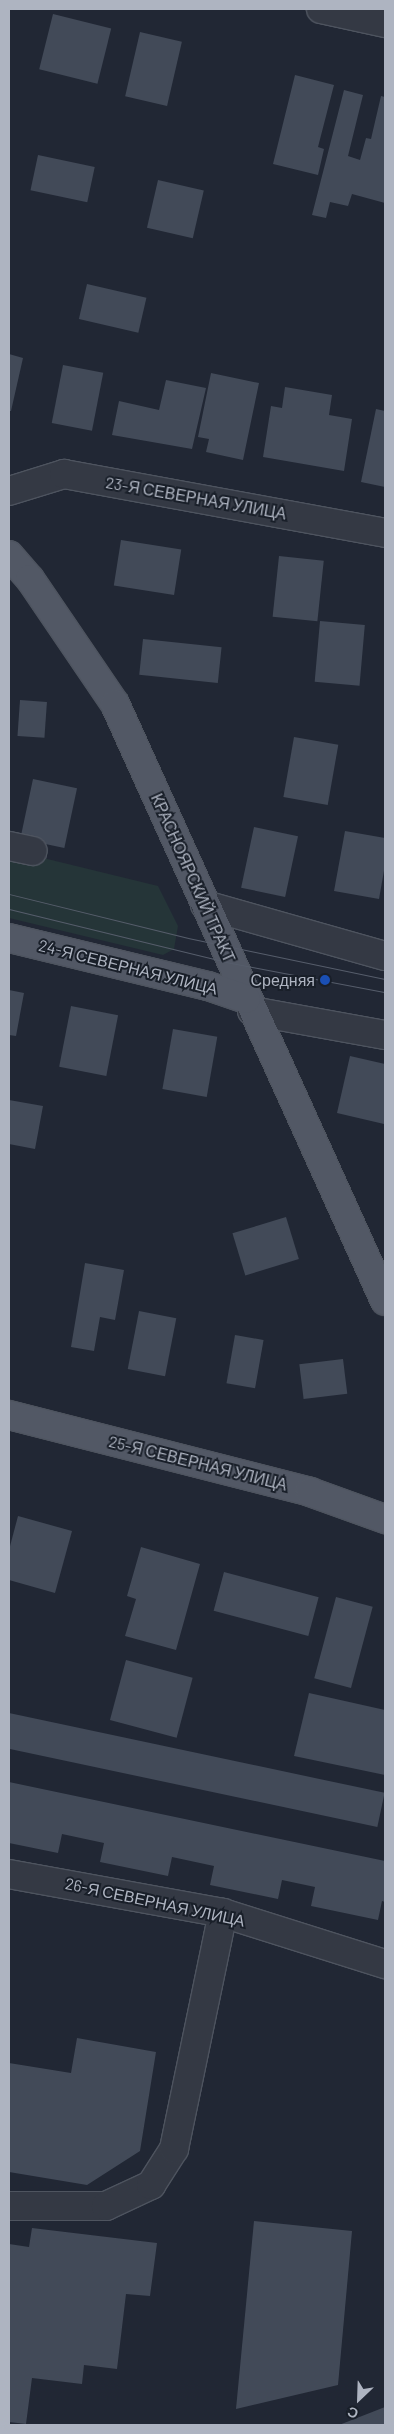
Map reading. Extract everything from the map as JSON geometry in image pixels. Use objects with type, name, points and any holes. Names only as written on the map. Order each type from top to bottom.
[{"type":"main road","name":"КРАСНОЯРСКИЙ ТРАКТ","points":[[9,555],[30,579],[115,704],[249,1005],[385,1301]]},
{"type":"main road","name":"24-Я СЕВЕРНАЯ УЛИЦА","points":[[9,938],[208,986],[249,1005]]},
{"type":"main road","name":"25-Я СЕВЕРНАЯ УЛИЦА","points":[[9,1415],[310,1492],[385,1519]]},
{"type":"street","points":[[321,9],[385,23]]},
{"type":"street","name":"23-Я СЕВЕРНАЯ УЛИЦА","points":[[9,491],[64,474],[385,533]]},
{"type":"street","points":[[205,905],[385,956]]},
{"type":"street","name":"24-Я СЕВЕРНАЯ УЛИЦА","points":[[249,1005],[385,1035]]},
{"type":"street","name":"26-Я СЕВЕРНАЯ УЛИЦА","points":[[9,1874],[223,1913],[385,1964]]},
{"type":"street","points":[[9,2206],[106,2206],[151,2185],[174,2149],[223,1913]]},
{"type":"shaded area","points":[[31,855],[158,886],[178,926],[174,949],[163,955],[9,918],[9,857]]},
{"type":"building","points":[[53,14],[111,29],[97,84],[39,69]]},
{"type":"building","points":[[140,32],[182,42],[167,106],[125,96]]},
{"type":"building","points":[[295,75],[334,85],[318,147],[324,149],[318,175],[273,164]]},
{"type":"building","points":[[344,90],[363,95],[348,156],[360,160],[366,138],[371,139],[381,96],[385,97],[385,203],[352,194],[348,206],[330,202],[326,218],[312,215]]},
{"type":"building","points":[[38,155],[95,167],[87,202],[31,190]]},
{"type":"building","points":[[158,180],[204,191],[193,238],[147,228]]},
{"type":"building","points":[[87,284],[146,298],[138,333],[79,319]]},
{"type":"building","points":[[9,354],[23,358],[11,411],[9,411]]},
{"type":"building","points":[[63,365],[103,373],[92,431],[52,423]]},
{"type":"building","points":[[211,373],[259,383],[243,460],[206,452],[209,439],[198,437]]},
{"type":"building","points":[[166,380],[206,388],[192,449],[112,435],[119,401],[159,410]]},
{"type":"building","points":[[285,387],[332,395],[329,415],[352,419],[344,471],[263,457],[271,406],[282,408]]},
{"type":"building","points":[[376,409],[385,411],[385,487],[361,482]]},
{"type":"building","points":[[121,540],[181,550],[174,595],[114,585]]},
{"type":"building","points":[[279,556],[324,561],[317,621],[273,617]]},
{"type":"building","points":[[320,621],[365,625],[360,686],[315,682]]},
{"type":"building","points":[[143,639],[222,647],[218,683],[139,675]]},
{"type":"building","points":[[20,700],[47,702],[44,738],[17,736]]},
{"type":"building","points":[[294,737],[338,745],[328,805],[283,797]]},
{"type":"building","points":[[33,779],[77,788],[64,848],[20,839]]},
{"type":"building","points":[[254,827],[298,836],[285,897],[241,888]]},
{"type":"building","points":[[345,831],[385,838],[385,865],[379,899],[334,891]]},
{"type":"building","points":[[9,990],[24,993],[16,1036],[9,1035]]},
{"type":"building","points":[[71,1006],[118,1015],[106,1076],[59,1067]]},
{"type":"building","points":[[173,1029],[217,1037],[207,1097],[162,1089]]},
{"type":"building","points":[[350,1056],[385,1064],[384,1124],[337,1113]]},
{"type":"building","points":[[9,1100],[43,1106],[35,1149],[9,1144]]},
{"type":"building","points":[[286,1217],[299,1259],[245,1275],[232,1233]]},
{"type":"building","points":[[85,1263],[124,1270],[115,1320],[100,1317],[94,1351],[71,1347]]},
{"type":"building","points":[[139,1311],[176,1318],[165,1376],[128,1369]]},
{"type":"building","points":[[235,1335],[264,1340],[255,1388],[226,1383]]},
{"type":"building","points":[[343,1359],[347,1394],[304,1399],[299,1364]]},
{"type":"building","points":[[18,1516],[72,1531],[55,1593],[9,1580],[9,1550]]},
{"type":"building","points":[[141,1547],[200,1564],[176,1650],[125,1636],[136,1599],[127,1596]]},
{"type":"building","points":[[224,1572],[319,1597],[308,1636],[214,1611]]},
{"type":"building","points":[[336,1597],[373,1607],[351,1688],[314,1678]]},
{"type":"building","points":[[126,1660],[193,1678],[177,1738],[110,1720]]},
{"type":"building","points":[[309,1693],[385,1710],[385,1775],[294,1756]]},
{"type":"building","points":[[9,1713],[385,1793],[377,1827],[9,1749]]},
{"type":"building","points":[[9,1782],[385,1861],[385,1902],[382,1901],[378,1920],[311,1906],[315,1887],[282,1880],[278,1899],[210,1885],[214,1866],[172,1857],[168,1876],[100,1862],[104,1843],[62,1834],[58,1853],[9,1843]]},
{"type":"building","points":[[77,2038],[156,2052],[140,2151],[87,2185],[9,2172],[9,2063],[71,2073]]},
{"type":"building","points":[[254,2221],[352,2231],[338,2385],[236,2409]]},
{"type":"building","points":[[32,2228],[157,2243],[150,2296],[126,2294],[117,2369],[84,2365],[82,2384],[32,2378],[26,2424],[9,2422],[9,2244],[29,2247]]},
{"type":"building","points":[[385,2407],[385,2425],[339,2425]]},
{"type":"tram line","points":[[9,894],[188,938],[385,979]]},
{"type":"tram line","points":[[9,909],[231,963],[385,992]]},
{"type":"place","name":"Средняя","points":[[325,980]]}]
